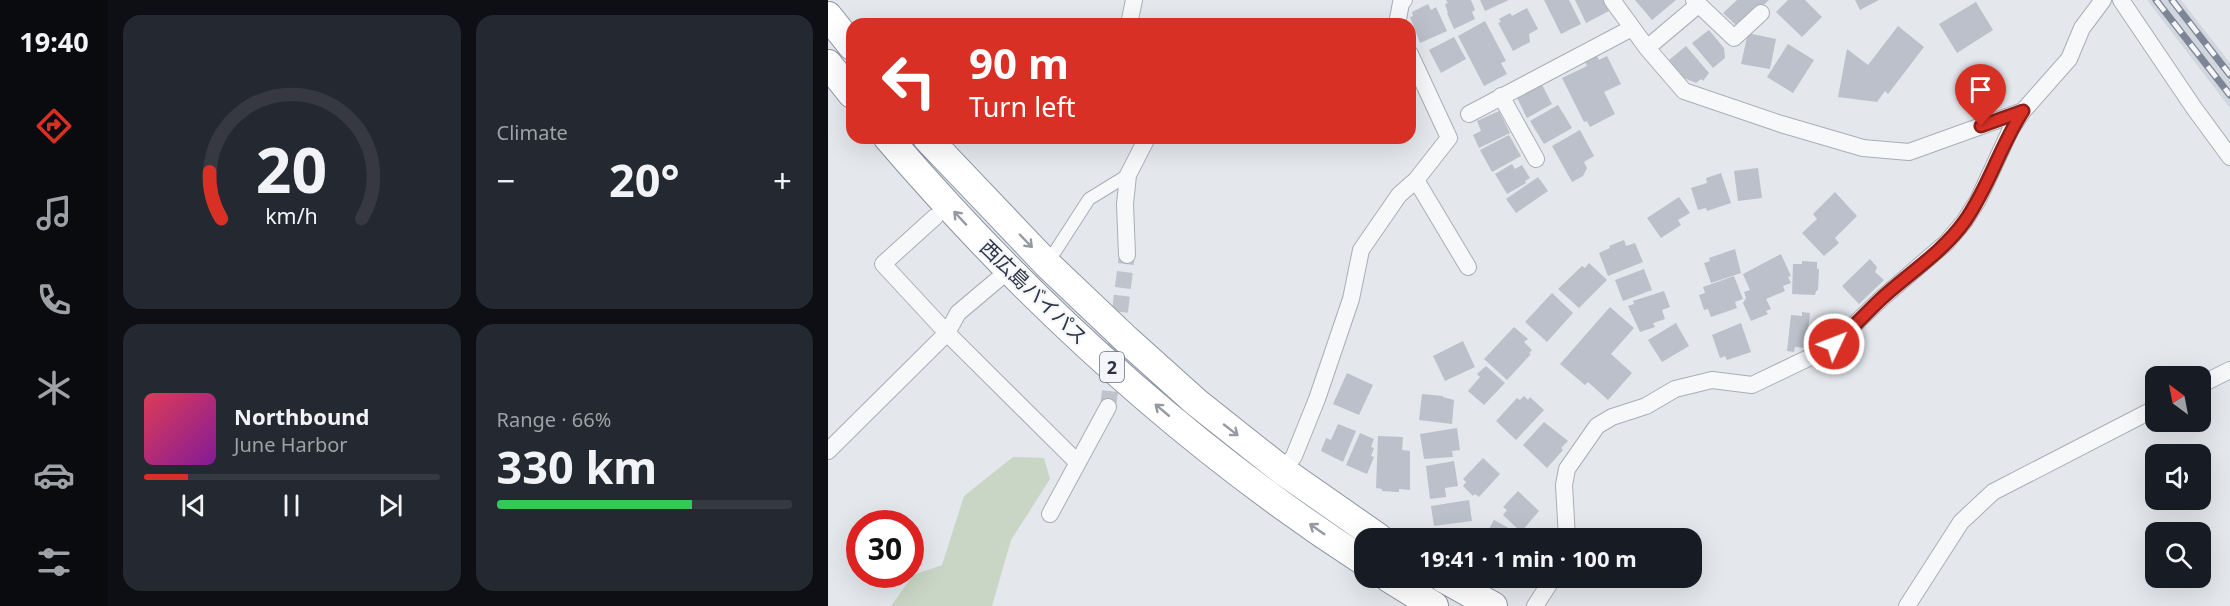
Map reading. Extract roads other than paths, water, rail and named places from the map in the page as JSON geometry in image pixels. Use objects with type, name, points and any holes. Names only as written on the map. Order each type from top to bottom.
[{"type":"highway","points":[[828,16],[846,38]]},
{"type":"highway","points":[[828,64],[846,86]]},
{"type":"highway","name":"西広島バイパス","points":[[893,144],[1009,270],[1099,355],[1198,440],[1294,513],[1354,554]]},
{"type":"highway","name":"西広島バイパス","points":[[939,144],[1047,264],[1127,340],[1196,402],[1283,471],[1365,528]]},
{"type":"highway","points":[[1405,588],[1434,606]]},
{"type":"highway","points":[[1461,588],[1493,606]]},
{"type":"street","points":[[1130,18],[1134,0]]},
{"type":"street","points":[[1398,18],[1401,3],[1404,0]]},
{"type":"street","points":[[1612,0],[1647,48],[1684,91],[1781,124],[1863,148],[1909,152],[2023,111]]},
{"type":"street","points":[[1566,528],[1564,485],[1567,469],[1598,426],[1612,417],[1646,406],[1682,387],[1720,380],[1752,385],[1834,344],[1881,299],[1933,255],[1964,222],[1978,200],[2011,129],[2023,111],[2069,59],[2082,28],[2103,0]]},
{"type":"street","points":[[2121,0],[2230,157]]},
{"type":"street","points":[[1647,48],[1696,2],[1734,38],[1761,13]]},
{"type":"street","points":[[1469,114],[1632,28]]},
{"type":"street","points":[[1283,471],[1294,456],[1317,399],[1351,299],[1361,250],[1399,195],[1416,180],[1449,138],[1416,67]]},
{"type":"street","points":[[1501,96],[1536,159]]},
{"type":"street","points":[[1127,255],[1125,204],[1128,175],[1144,144]]},
{"type":"street","points":[[1047,264],[1089,199],[1128,175]]},
{"type":"street","points":[[1416,180],[1468,267]]},
{"type":"street","points":[[935,217],[883,264],[947,333],[1077,462]]},
{"type":"street","points":[[828,451],[947,333],[958,313],[1009,270]]},
{"type":"street","points":[[2211,380],[2230,370]]},
{"type":"street","points":[[1050,514],[1108,407]]},
{"type":"street","points":[[1907,606],[1961,522],[1993,492],[2145,414]]},
{"type":"street","points":[[1535,606],[1547,588]]},
{"type":"tunnel","points":[[1108,407],[1127,255]]},
{"type":"railway","points":[[2156,0],[2230,95]]},
{"type":"railway","points":[[2172,0],[2230,75]]}]
